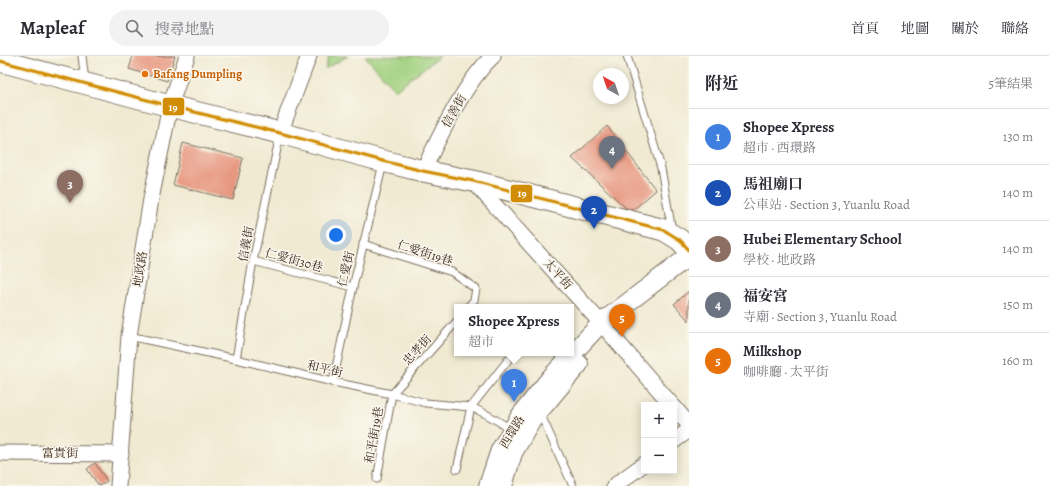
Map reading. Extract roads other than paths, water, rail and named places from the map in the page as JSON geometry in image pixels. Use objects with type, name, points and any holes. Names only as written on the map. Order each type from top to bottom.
[{"type":"main road","points":[[8,61],[86,84],[280,133],[423,172],[473,181],[658,228],[680,240],[689,250]]},
{"type":"street","name":"地政路","points":[[118,486],[129,336],[151,199],[170,106],[187,56]]},
{"type":"street","points":[[280,133],[309,56]]},
{"type":"street","name":"信善街","points":[[423,172],[439,138],[466,91],[493,56]]},
{"type":"street","name":"太平街","points":[[473,181],[605,327],[669,402]]},
{"type":"street","name":"西環路","points":[[574,356],[605,327],[689,256]]},
{"type":"street","name":"西環路","points":[[503,486],[513,453],[532,420],[573,371],[605,327],[689,268]]},
{"type":"street","name":"西環路","points":[[488,486],[500,450],[520,416],[551,377],[574,356]]},
{"type":"street","points":[[677,411],[689,425]]},
{"type":"street","points":[[677,439],[689,430]]},
{"type":"street","name":"富貴街","points":[[0,453],[121,454]]},
{"type":"street","points":[[614,486],[641,466]]},
{"type":"lane","points":[[82,56],[86,84]]},
{"type":"lane","points":[[627,56],[661,168],[672,235]]},
{"type":"lane","name":"信義街","points":[[236,359],[253,260],[280,133]]},
{"type":"lane","name":"仁愛街","points":[[333,382],[353,287],[383,161]]},
{"type":"lane","name":"仁愛街19巷","points":[[363,244],[452,272],[476,289],[474,300],[471,304]]},
{"type":"lane","name":"仁愛街30巷","points":[[253,260],[353,287]]},
{"type":"lane","name":"忠孝街","points":[[392,394],[454,323]]},
{"type":"lane","name":"和平街","points":[[129,336],[392,394],[426,403],[471,407],[486,414],[512,430]]},
{"type":"lane","points":[[457,469],[471,407],[508,360]]},
{"type":"lane","name":"和平街19巷","points":[[377,479],[392,394]]},
{"type":"lane","points":[[539,412],[573,486]]},
{"type":"place","name":"Bafang Dumpling","points":[[145,74]]},
{"type":"place","name":"福安宮","points":[[612,169]]},
{"type":"place","name":"Hubei Elementary School","points":[[70,203]]},
{"type":"place","name":"馬祖廟口","points":[[594,229]]},
{"type":"place","name":"Milkshop","points":[[622,337]]},
{"type":"place","name":"Shopee Xpress","points":[[514,402]]}]
